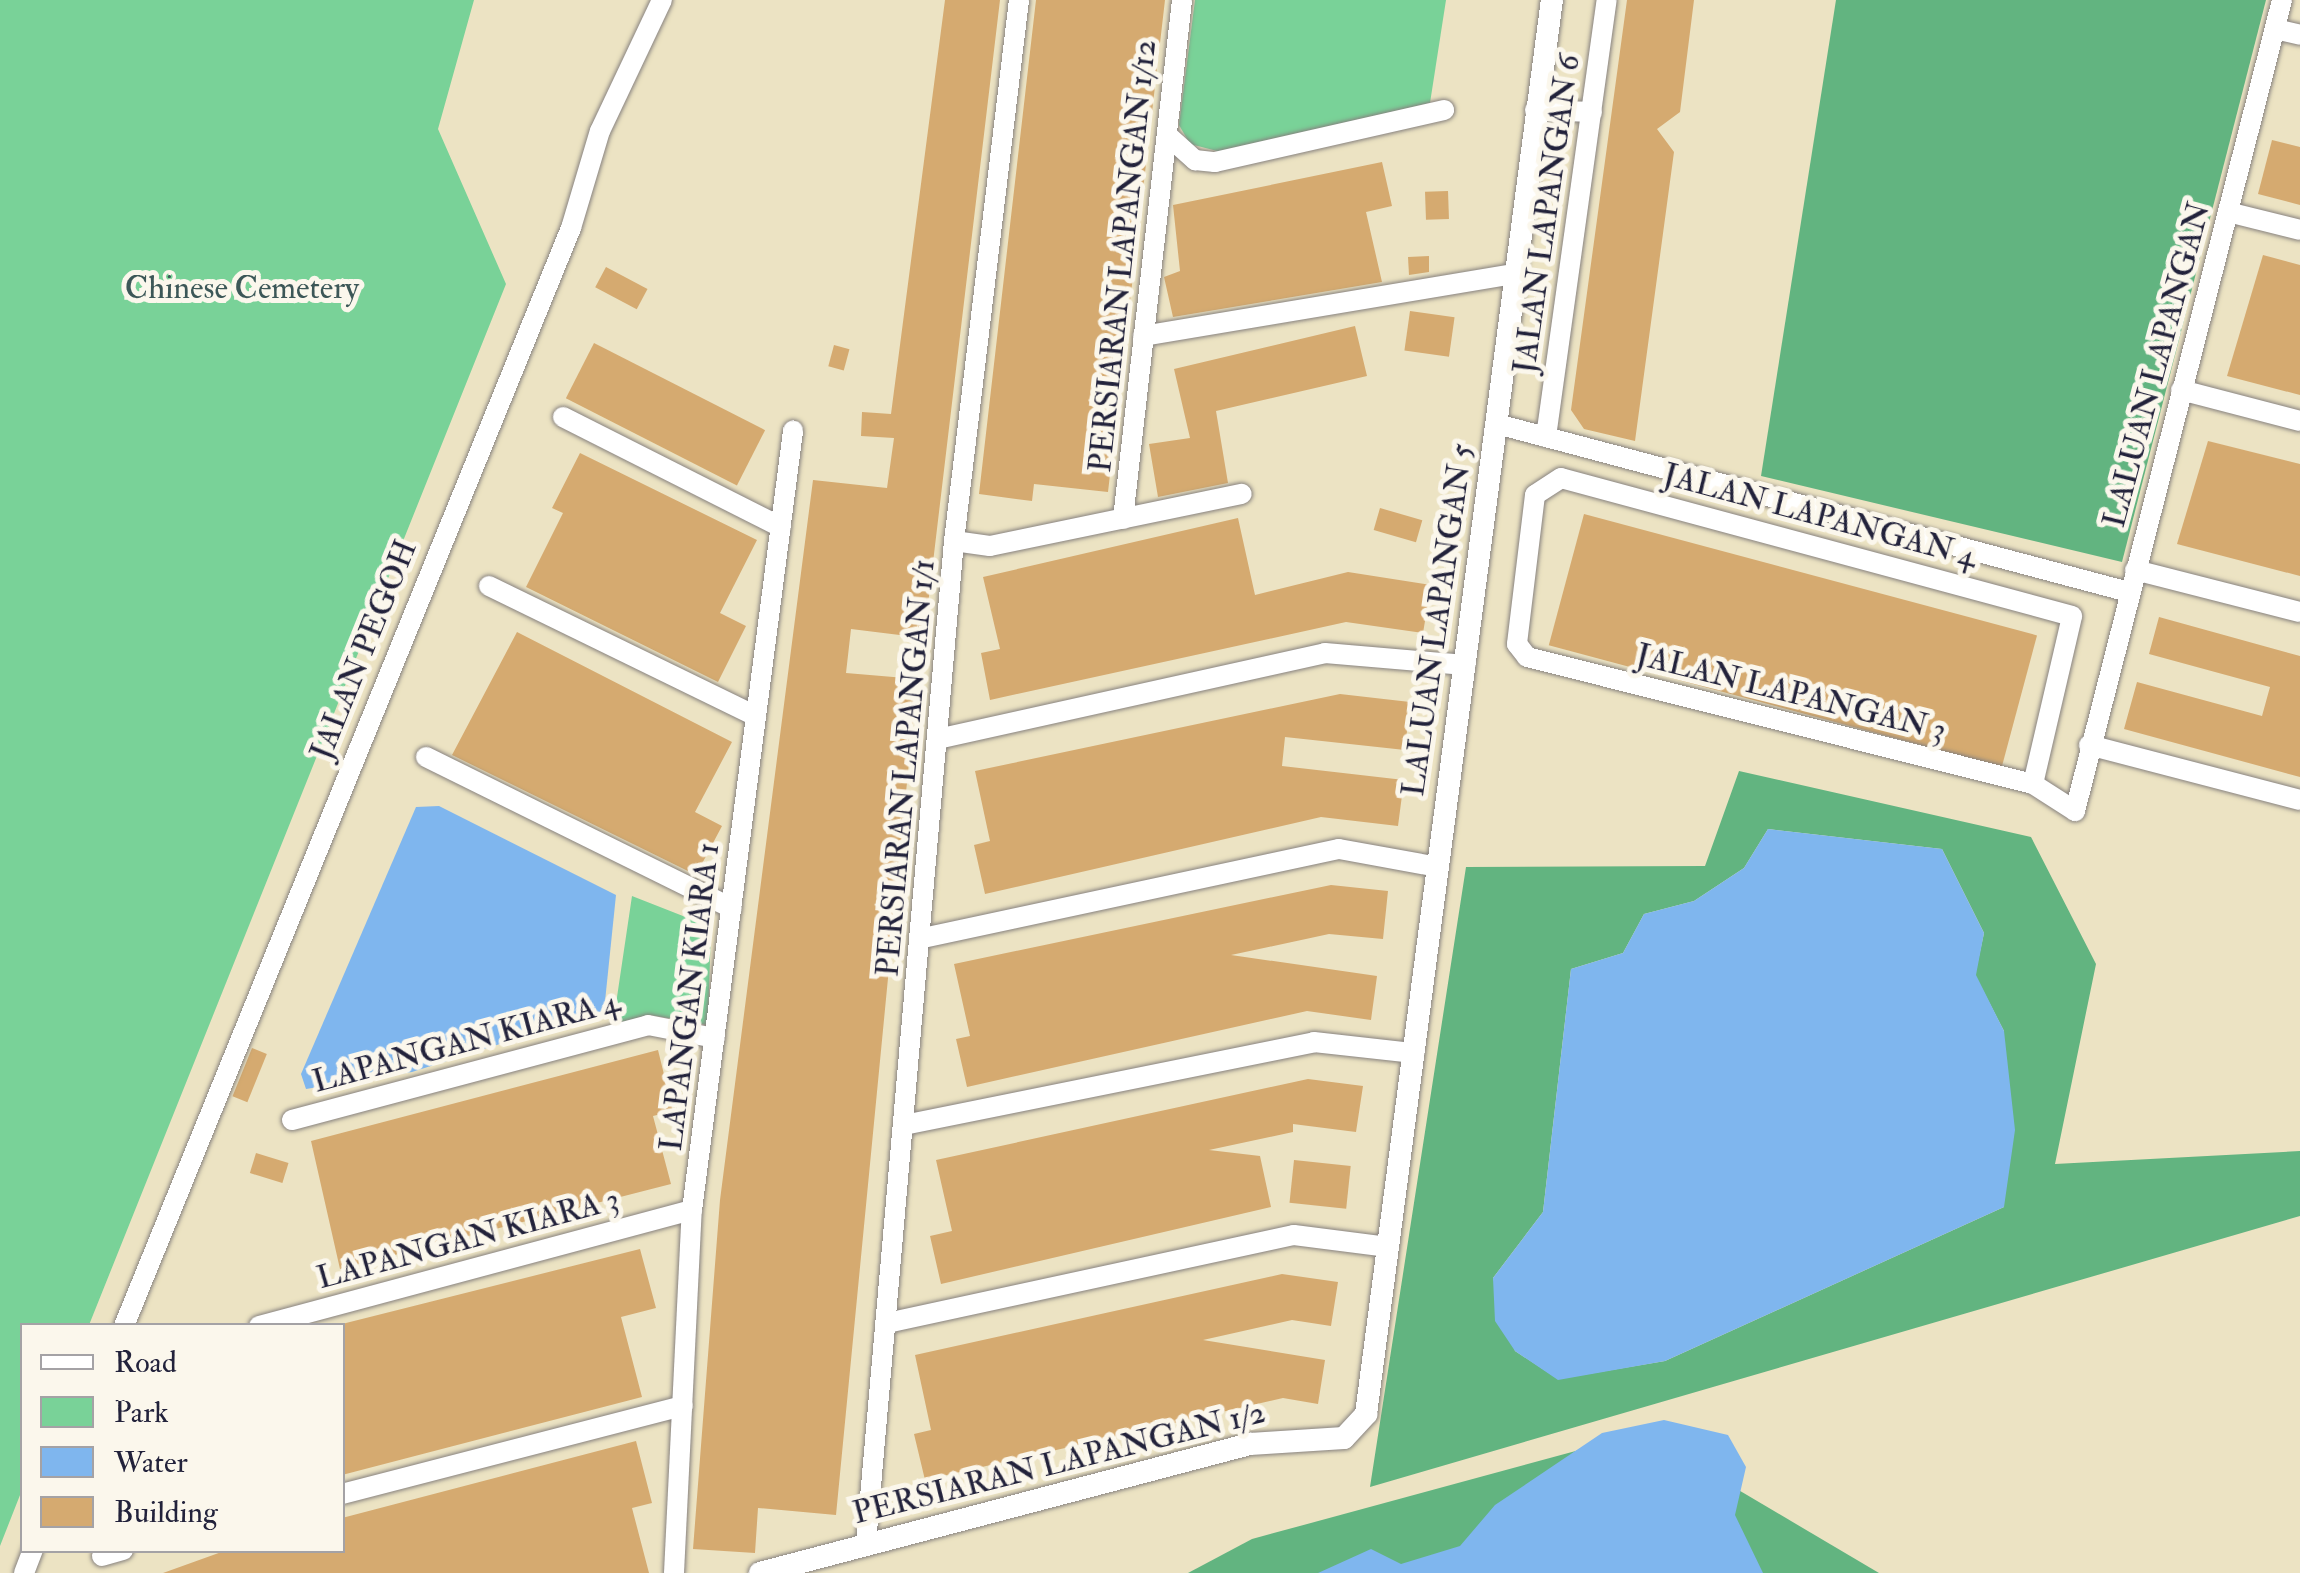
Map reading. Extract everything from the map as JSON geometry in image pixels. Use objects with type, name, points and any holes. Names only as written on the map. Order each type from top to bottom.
[{"type":"street","name":"JALAN PEGOH","points":[[125,1323],[571,228],[600,131],[662,0]]},
{"type":"street","name":"PERSIARAN LAPANGAN 1/1","points":[[866,1543],[942,738],[954,541],[1018,0]]},
{"type":"street","name":"PERSIARAN LAPANGAN 1/12","points":[[1124,519],[1182,0]]},
{"type":"street","points":[[1497,424],[1552,0]]},
{"type":"street","name":"JALAN LAPANGAN 6","points":[[1546,436],[1608,0]]},
{"type":"street","name":"LALUAN LAPANGAN","points":[[2088,746],[2282,0]]},
{"type":"street","points":[[2275,29],[2300,35]]},
{"type":"street","points":[[1167,136],[1195,160],[1215,162],[1444,110]]},
{"type":"street","points":[[1535,110],[1592,112]]},
{"type":"street","points":[[2228,212],[2300,230]]},
{"type":"street","points":[[1143,336],[1514,274]]},
{"type":"street","points":[[2181,390],[2300,420]]},
{"type":"street","points":[[564,416],[781,527]]},
{"type":"street","name":"LALUAN LAPANGAN 5","points":[[1366,1414],[1497,424],[2129,592]]},
{"type":"street","name":"LAPANGAN KIARA 1","points":[[674,1573],[692,1210],[793,430]]},
{"type":"street","name":"JALAN LAPANGAN 4","points":[[1519,652],[1535,495],[1561,478],[2064,612],[2075,624],[2041,789]]},
{"type":"street","points":[[954,541],[990,546],[1242,494]]},
{"type":"street","points":[[2134,570],[2300,612]]},
{"type":"street","points":[[489,586],[756,716]]},
{"type":"street","name":"JALAN LAPANGAN 3","points":[[1519,652],[2041,789],[2075,810],[2088,746]]},
{"type":"street","points":[[942,738],[1325,653],[1465,664]]},
{"type":"street","points":[[2088,746],[2300,800]]},
{"type":"street","points":[[426,757],[732,908]]},
{"type":"street","points":[[923,938],[1339,849],[1438,866]]},
{"type":"street","name":"LAPANGAN KIARA 4","points":[[292,1120],[648,1024],[715,1038]]},
{"type":"street","points":[[904,1126],[1314,1042],[1414,1053]]},
{"type":"street","name":"LAPANGAN KIARA 3","points":[[270,1323],[692,1210]]},
{"type":"street","points":[[887,1323],[1294,1235],[1388,1247]]},
{"type":"street","points":[[345,1493],[682,1406]]},
{"type":"street","name":"PERSIARAN LAPANGAN 1/2","points":[[760,1573],[1250,1444],[1344,1438],[1366,1414]]},
{"type":"street","points":[[102,1556],[112,1553]]},
{"type":"green space","name":"Chinese Cemetery","points":[[0,0],[474,0],[438,129],[506,284],[90,1323],[20,1323],[20,1495],[0,1546]]},
{"type":"green space","points":[[1195,0],[1446,0],[1430,103],[1221,152],[1190,144],[1179,125]]},
{"type":"green space","points":[[1836,0],[2266,0],[2122,562],[1761,476]]},
{"type":"green space","points":[[1739,771],[2031,837],[2096,964],[2055,1164],[2300,1151],[2300,1216],[1370,1487],[1466,867],[1705,866]],"holes":[[[1768,829],[1942,849],[1984,933],[1975,975],[2004,1031],[2004,1207],[1665,1361],[1558,1379],[1515,1351],[1493,1278],[1543,1212],[1571,969],[1623,953],[1644,914],[1694,901],[1744,868]]]},
{"type":"green space","points":[[632,896],[711,927],[708,1025],[650,1015],[613,1024]]},
{"type":"green space","points":[[1642,1433],[1879,1573],[1188,1573],[1252,1539]]},
{"type":"water","points":[[439,806],[616,895],[604,1011],[412,1072],[306,1089],[301,1074],[416,807]]},
{"type":"water","points":[[1768,829],[1942,849],[1984,933],[1976,975],[2004,1031],[2015,1130],[2004,1207],[1665,1361],[1558,1380],[1515,1351],[1495,1321],[1493,1278],[1543,1212],[1571,969],[1623,953],[1644,914],[1694,901],[1744,868]]},
{"type":"water","points":[[1664,1420],[1728,1435],[1746,1467],[1735,1515],[1763,1573],[1318,1573],[1371,1549],[1401,1564],[1460,1546],[1495,1505],[1602,1433]]},
{"type":"building","points":[[945,0],[1000,0],[924,638],[851,629],[846,673],[917,679],[836,1515],[758,1508],[755,1553],[693,1549],[720,1200],[813,480],[887,488],[894,438],[861,436],[862,412],[891,414]]},
{"type":"building","points":[[1036,0],[1165,0],[1108,492],[1034,484],[1032,501],[979,494]]},
{"type":"building","points":[[1627,0],[1694,0],[1680,112],[1657,129],[1674,152],[1635,441],[1584,429],[1571,410]]},
{"type":"building","points":[[2272,140],[2300,147],[2300,205],[2258,194]]},
{"type":"building","points":[[1382,162],[1392,206],[1366,212],[1382,282],[1173,317],[1164,277],[1180,271],[1173,205]]},
{"type":"building","points":[[1448,191],[1449,219],[1426,220],[1425,192]]},
{"type":"building","points":[[2263,255],[2300,265],[2300,395],[2227,376]]},
{"type":"building","points":[[1429,256],[1429,272],[1409,275],[1408,257]]},
{"type":"building","points":[[606,267],[647,289],[637,309],[595,287]]},
{"type":"building","points":[[1410,311],[1455,317],[1449,357],[1404,351]]},
{"type":"building","points":[[1355,326],[1367,376],[1216,411],[1228,483],[1158,497],[1149,444],[1190,438],[1174,369]]},
{"type":"building","points":[[594,343],[765,430],[737,485],[566,398]]},
{"type":"building","points":[[834,345],[849,349],[844,370],[828,366]]},
{"type":"building","points":[[2208,441],[2300,464],[2300,576],[2177,544]]},
{"type":"building","points":[[580,453],[757,540],[720,613],[746,626],[718,682],[526,587],[563,513],[552,508]]},
{"type":"building","points":[[1380,508],[1422,520],[1416,542],[1374,530]]},
{"type":"building","points":[[1584,514],[2037,635],[2002,767],[1549,645]]},
{"type":"building","points":[[1238,518],[1255,595],[1348,572],[1431,585],[1423,633],[1346,622],[990,700],[981,653],[1000,649],[983,577]]},
{"type":"building","points":[[2159,617],[2300,656],[2300,777],[2124,729],[2137,682],[2262,716],[2270,687],[2149,654]]},
{"type":"building","points":[[517,632],[732,742],[695,812],[722,826],[696,875],[452,755]]},
{"type":"building","points":[[1340,694],[1410,702],[1405,750],[1285,737],[1282,766],[1404,780],[1398,826],[1321,817],[985,894],[974,845],[990,841],[975,771]]},
{"type":"building","points":[[1331,885],[1388,891],[1383,939],[1329,934],[1231,955],[1377,976],[1371,1020],[1307,1011],[967,1087],[956,1039],[970,1036],[954,964]]},
{"type":"building","points":[[252,1048],[267,1054],[247,1102],[233,1096]]},
{"type":"building","points":[[658,1050],[673,1111],[653,1116],[671,1184],[340,1269],[311,1141]]},
{"type":"building","points":[[1308,1079],[1363,1086],[1356,1132],[1293,1124],[1293,1132],[1209,1150],[1260,1156],[1271,1207],[941,1284],[930,1236],[952,1231],[936,1160]]},
{"type":"building","points":[[256,1153],[289,1163],[282,1183],[250,1173]]},
{"type":"building","points":[[1294,1160],[1351,1166],[1346,1209],[1290,1203]]},
{"type":"building","points":[[640,1249],[656,1308],[621,1317],[642,1397],[345,1474],[345,1323]]},
{"type":"building","points":[[1282,1274],[1338,1282],[1331,1326],[1292,1320],[1203,1340],[1325,1360],[1318,1404],[1283,1398],[925,1480],[914,1434],[931,1430],[915,1355]]},
{"type":"building","points":[[636,1441],[652,1503],[632,1508],[649,1573],[163,1573],[219,1553],[345,1553],[345,1517]]}]
